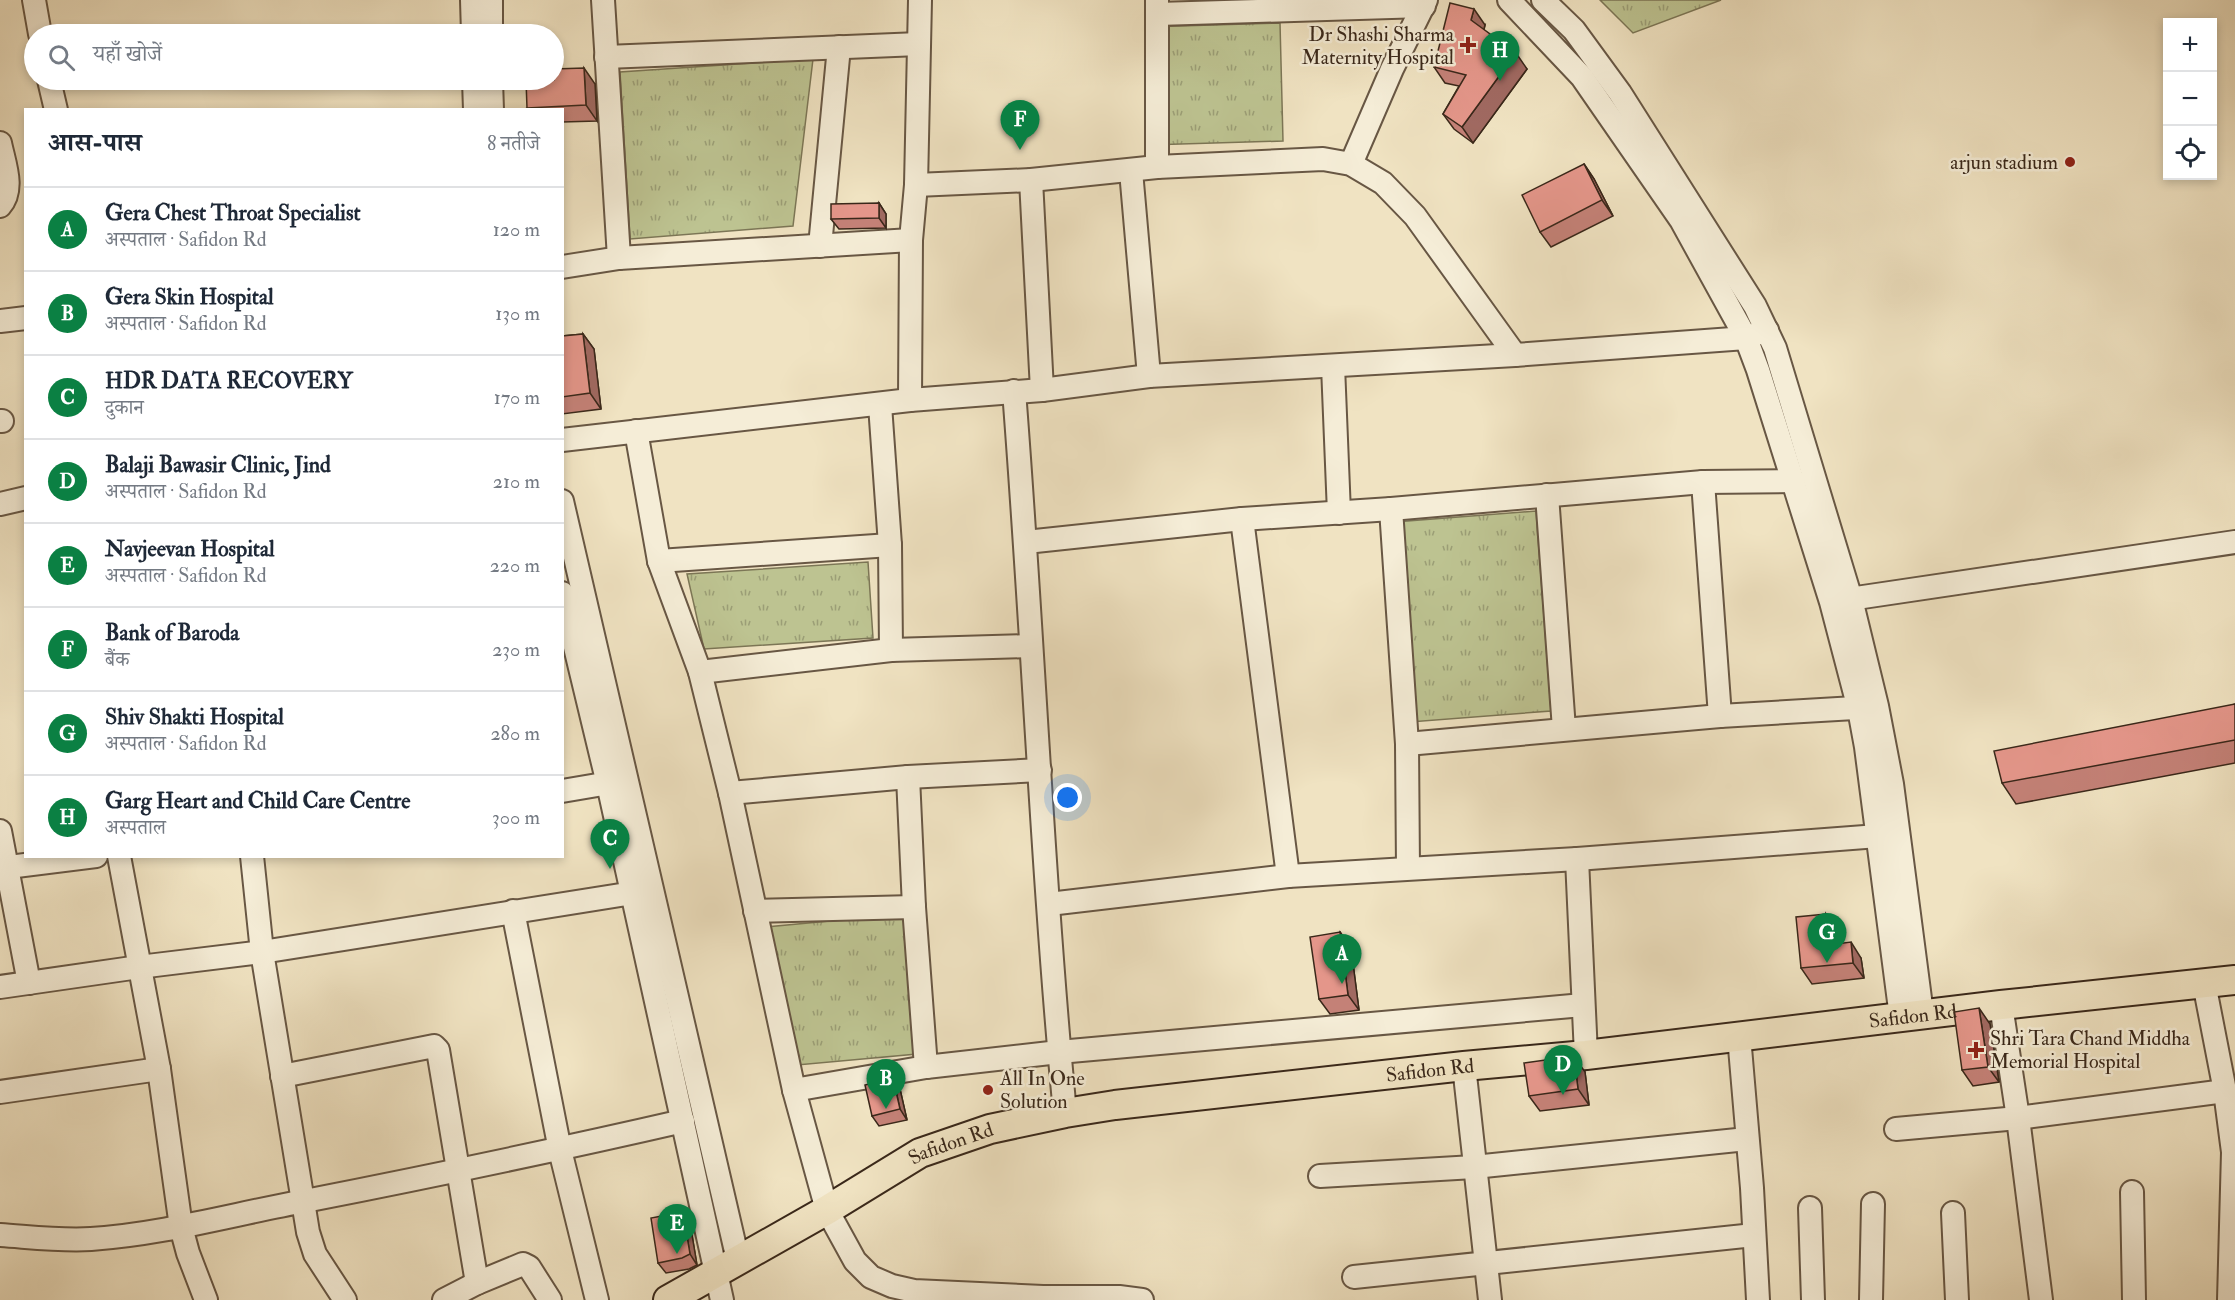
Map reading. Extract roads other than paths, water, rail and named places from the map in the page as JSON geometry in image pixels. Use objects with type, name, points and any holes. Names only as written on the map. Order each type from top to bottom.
[{"type":"main road","name":"Safidon Rd","points":[[668,1300],[827,1210],[920,1153],[990,1129],[1065,1113],[1115,1105],[1464,1066],[1586,1055],[2001,1005],[2235,980]]},
{"type":"street","points":[[33,0],[38,24]]},
{"type":"street","points":[[472,0],[473,24]]},
{"type":"street","points":[[491,0],[491,24]]},
{"type":"street","points":[[603,0],[619,258]]},
{"type":"street","points":[[910,400],[911,240],[916,184],[920,0]]},
{"type":"street","points":[[1509,0],[1582,77],[1757,334],[1775,348],[1868,708],[1892,784],[1911,1016]]},
{"type":"street","points":[[1543,0],[1574,30],[1620,93],[1755,306],[1757,334],[1769,400],[1794,481],[1841,601]]},
{"type":"street","points":[[1157,167],[1158,7],[1425,3],[1392,69],[1352,164]]},
{"type":"street","points":[[606,57],[919,44]]},
{"type":"street","points":[[820,246],[839,47]]},
{"type":"street","points":[[51,90],[56,108]]},
{"type":"street","points":[[475,90],[476,108]]},
{"type":"street","points":[[491,90],[492,108]]},
{"type":"street","points":[[0,143],[8,182],[8,196],[0,206]]},
{"type":"street","points":[[916,184],[1031,180],[1157,167],[1323,159],[1352,164],[1383,183],[1415,216],[1515,354]]},
{"type":"street","points":[[1131,171],[1149,376]]},
{"type":"street","points":[[1031,180],[1042,390]]},
{"type":"street","points":[[564,267],[619,258],[911,240]]},
{"type":"street","points":[[0,321],[24,318]]},
{"type":"street","points":[[564,440],[910,400],[1042,390],[1149,376],[1515,354],[1757,334]]},
{"type":"street","points":[[1333,366],[1339,513]]},
{"type":"street","points":[[1014,392],[1026,542],[1030,646],[1065,1113]]},
{"type":"street","points":[[880,405],[890,545],[891,650]]},
{"type":"street","points":[[636,431],[659,561],[700,672],[730,793],[795,1090],[827,1210],[855,1261],[871,1277],[892,1286],[914,1291],[1043,1298],[1119,1297],[1142,1300]]},
{"type":"street","points":[[1026,542],[1242,519],[1391,509],[1703,482],[1794,481]]},
{"type":"street","points":[[1703,482],[1720,716]]},
{"type":"street","points":[[1547,495],[1564,729]]},
{"type":"street","points":[[0,504],[24,498]]},
{"type":"street","points":[[1391,509],[1407,744],[1408,868]]},
{"type":"street","points":[[564,511],[618,782],[728,1267],[722,1300]]},
{"type":"street","points":[[1242,519],[1288,876]]},
{"type":"street","points":[[1841,601],[2235,542]]},
{"type":"street","points":[[659,561],[890,545]]},
{"type":"street","points":[[564,600],[618,782],[633,893],[683,1122],[728,1267]]},
{"type":"street","points":[[700,672],[891,650],[1030,646]]},
{"type":"street","points":[[1407,744],[1720,716],[1868,708]]},
{"type":"street","points":[[1868,708],[1866,747],[1878,836],[1911,1016]]},
{"type":"street","points":[[730,793],[908,777],[1040,770]]},
{"type":"street","points":[[908,777],[914,907],[926,1067]]},
{"type":"street","points":[[564,790],[618,782]]},
{"type":"street","points":[[0,831],[4,868],[29,983]]},
{"type":"street","points":[[1049,904],[1288,876],[1577,859],[1878,836]]},
{"type":"street","points":[[4,868],[81,858]]},
{"type":"street","points":[[119,858],[159,1069],[181,1227],[206,1300]]},
{"type":"street","points":[[252,858],[262,952],[308,1232],[315,1254],[345,1300]]},
{"type":"street","points":[[1577,859],[1586,1055]]},
{"type":"street","points":[[0,987],[262,952],[633,893]]},
{"type":"street","points":[[755,911],[914,907]]},
{"type":"street","points":[[513,911],[560,1150],[597,1300]]},
{"type":"street","points":[[2204,983],[2225,1091],[2234,1152],[2229,1300]]},
{"type":"street","points":[[795,1090],[926,1067],[1582,1005]]},
{"type":"street","points":[[2001,1005],[2041,1300]]},
{"type":"street","points":[[1739,1036],[1752,1188],[1758,1300]]},
{"type":"street","points":[[282,1076],[434,1046],[440,1055],[457,1172],[477,1283]]},
{"type":"street","points":[[1464,1066],[1473,1167],[1490,1300]]},
{"type":"street","points":[[0,1092],[159,1069]]},
{"type":"street","points":[[1896,1129],[2018,1118],[2225,1091]]},
{"type":"street","points":[[0,1235],[87,1239],[121,1237],[457,1172],[683,1122]]},
{"type":"street","points":[[1320,1176],[1473,1167],[1747,1139]]},
{"type":"street","points":[[2132,1192],[2134,1300]]},
{"type":"street","points":[[1871,1300],[1873,1204]]},
{"type":"street","points":[[1810,1208],[1813,1300]]},
{"type":"street","points":[[1953,1213],[1957,1300]]},
{"type":"street","points":[[1354,1277],[1754,1235]]},
{"type":"street","points":[[444,1300],[523,1264],[529,1267],[550,1300]]},
{"type":"place","name":"Dr Shashi Sharma Maternity Hospital","points":[[1468,45]]},
{"type":"place","name":"Garg Heart and Child Care Centre","points":[[1500,81]]},
{"type":"place","name":"Bank of Baroda","points":[[1020,150]]},
{"type":"place","name":"arjun stadium","points":[[2070,162]]},
{"type":"place","name":"HDR DATA RECOVERY","points":[[610,869]]},
{"type":"place","name":"Shiv Shakti Hospital","points":[[1827,963]]},
{"type":"place","name":"Gera Chest Throat Specialist","points":[[1342,984]]},
{"type":"place","name":"Shri Tara Chand Middha Memorial Hospital","points":[[1976,1050]]},
{"type":"place","name":"All In One Solution","points":[[988,1090]]},
{"type":"place","name":"Balaji Bawasir Clinic, Jind","points":[[1563,1095]]},
{"type":"place","name":"Gera Skin Hospital","points":[[886,1109]]},
{"type":"place","name":"Navjeevan Hospital","points":[[677,1254]]}]
